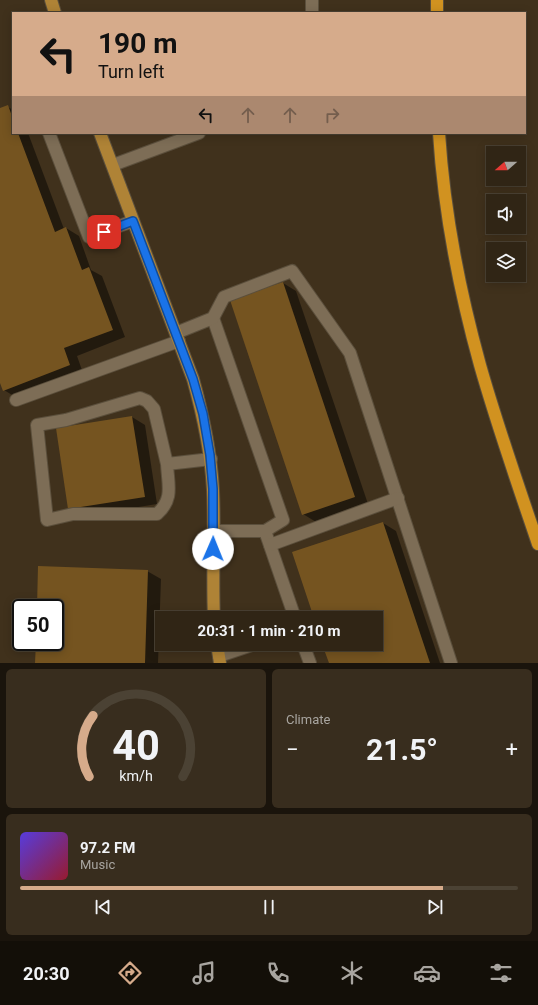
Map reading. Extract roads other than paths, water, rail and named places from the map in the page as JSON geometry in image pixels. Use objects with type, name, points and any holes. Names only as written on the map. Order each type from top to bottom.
[{"type":"highway","points":[[437,0],[437,12]]},
{"type":"highway","points":[[439,134],[441,165],[454,257],[467,314],[488,394],[538,544]]},
{"type":"main road","points":[[50,0],[55,12]]},
{"type":"main road","points":[[100,134],[193,379],[201,407],[211,460],[213,489],[214,611]]},
{"type":"street","points":[[312,0],[312,12]]},
{"type":"street","points":[[49,134],[89,237],[133,221]]},
{"type":"street","points":[[112,165],[196,134]]},
{"type":"street","points":[[16,400],[177,337],[213,318],[224,297],[292,271],[350,353],[451,663]]},
{"type":"street","points":[[213,318],[283,520],[265,531],[214,531]]},
{"type":"street","points":[[140,398],[147,401],[154,409],[167,464],[169,499],[164,508],[157,514],[73,514],[47,520],[37,425],[66,420],[140,398]]},
{"type":"street","points":[[167,464],[211,460]]},
{"type":"street","points":[[270,545],[398,498]]},
{"type":"street","points":[[265,531],[293,611]]},
{"type":"street","points":[[219,654],[230,651]]},
{"type":"street","points":[[306,651],[310,663]]}]
